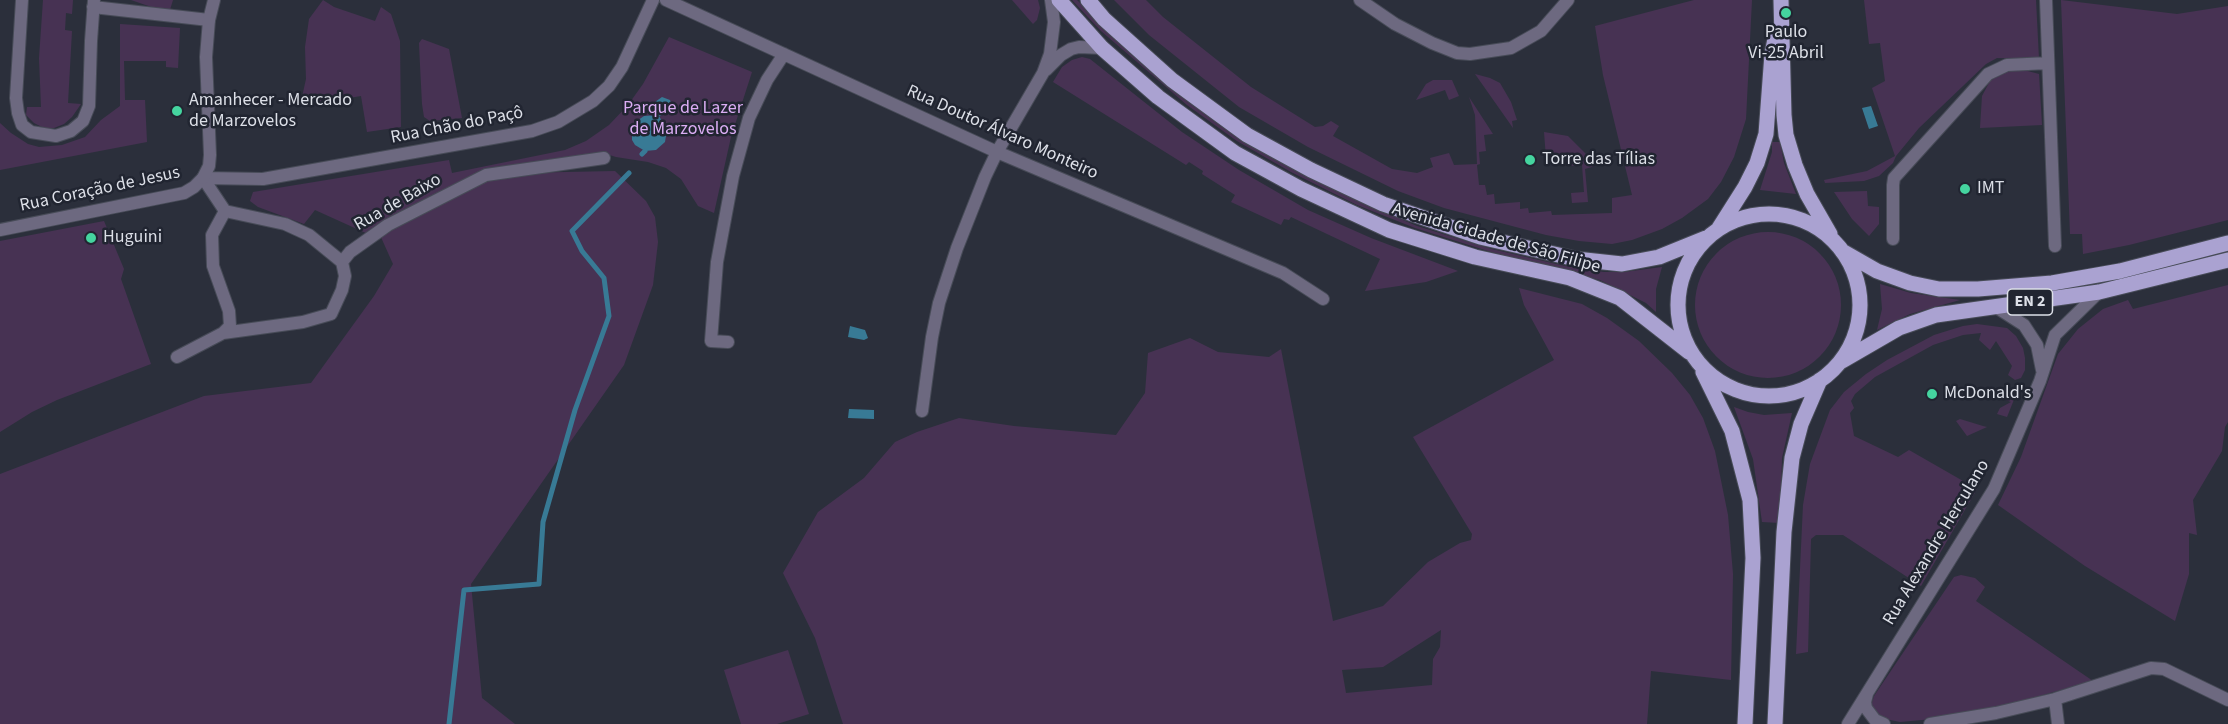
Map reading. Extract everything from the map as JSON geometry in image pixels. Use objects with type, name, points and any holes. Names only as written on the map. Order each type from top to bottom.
[{"type":"main road","name":"Avenida Cidade de São Filipe","points":[[1059,0],[1102,48],[1158,97],[1235,153],[1301,189],[1374,224],[1475,257],[1570,278],[1620,298],[1694,358]]},
{"type":"main road","name":"Avenida Cidade de São Filipe","points":[[1088,0],[1104,19],[1172,80],[1247,135],[1311,170],[1383,204],[1480,237],[1576,259],[1622,264],[1659,257],[1706,238]]},
{"type":"main road","points":[[1719,228],[1753,171],[1766,134],[1772,54],[1781,6]]},
{"type":"main road","points":[[1781,6],[1784,116],[1789,148],[1807,194],[1837,245]]},
{"type":"main road","name":"EN 2","points":[[1745,724],[1753,558],[1750,500],[1732,431],[1682,334],[1677,307],[1680,280],[1692,255],[1706,238],[1733,220],[1763,213],[1793,217],[1820,229],[1837,245],[1877,271],[1910,283],[1939,289],[1978,289],[2052,283],[2120,271],[2228,243]]},
{"type":"main road","name":"EN 2","points":[[1694,358],[1715,380],[1744,393],[1774,396],[1804,390],[1820,380],[1847,353],[1858,327],[1860,301],[1854,274],[1837,245]]},
{"type":"main road","name":"EN 2","points":[[1839,363],[1882,337],[1915,321],[1941,314],[2099,292],[2228,260]]},
{"type":"main road","name":"EN 2","points":[[1775,724],[1784,532],[1792,458],[1801,424],[1820,380]]},
{"type":"street","points":[[22,0],[16,98],[18,113],[22,124],[31,132],[41,135],[56,136],[71,131],[82,121],[89,106],[93,4],[209,20]]},
{"type":"street","points":[[214,0],[209,20],[206,93],[210,155],[209,166],[203,178],[225,211],[285,224],[309,235],[342,262],[345,276],[342,290],[331,314],[303,322],[223,333]]},
{"type":"street","name":"Rua Chão do Paçô","points":[[203,178],[263,179],[532,131],[558,122],[593,101],[609,86],[622,67],[652,0]]},
{"type":"street","name":"Rua Doutor Álvaro Monteiro","points":[[666,0],[997,152],[1283,273],[1323,299]]},
{"type":"street","points":[[922,411],[939,303],[957,248],[997,152],[1043,73],[1053,42],[1054,22],[1051,0]]},
{"type":"street","points":[[1360,0],[1395,24],[1432,43],[1457,53],[1470,54],[1512,48],[1540,31],[1569,0]]},
{"type":"street","points":[[2046,0],[2055,246]]},
{"type":"street","points":[[1043,73],[1061,55],[1071,49],[1102,48]]},
{"type":"street","points":[[728,342],[711,340],[717,262],[733,176],[749,118],[767,80],[784,54]]},
{"type":"street","points":[[1893,239],[1894,178],[1988,74],[2007,65],[2048,63]]},
{"type":"street","name":"Rua de Baixo","points":[[342,262],[350,252],[388,225],[486,175],[604,158]]},
{"type":"street","name":"Rua Coração de Jesus","points":[[0,230],[184,193],[203,178]]},
{"type":"street","points":[[177,357],[223,333],[230,326],[229,311],[213,266],[212,236],[225,211]]},
{"type":"street","name":"Rua Alexandre Herculano","points":[[1848,724],[1994,489],[2043,374],[2055,335],[2099,292]]},
{"type":"street","points":[[1996,307],[2024,325],[2037,345],[2043,374]]},
{"type":"street","points":[[1930,724],[1996,713],[2055,699],[2151,668],[2164,669],[2228,700]]},
{"type":"street","points":[[1868,693],[1866,708],[1875,720],[1884,724]]},
{"type":"street","points":[[2055,699],[2058,724]]},
{"type":"green space","points":[[43,0],[73,0],[72,14],[66,13],[65,30],[72,31],[68,103],[81,104],[72,117],[64,124],[54,128],[44,128],[34,123],[26,115],[27,107],[41,107],[39,58]]},
{"type":"green space","points":[[131,0],[173,0],[169,13]]},
{"type":"green space","points":[[323,0],[334,7],[375,21],[381,7],[391,14],[400,41],[401,127],[367,132],[361,96],[300,106],[306,79],[305,47],[309,19]]},
{"type":"green space","points":[[1012,0],[1038,0],[1040,8],[1037,20],[1033,24]]},
{"type":"green space","points":[[1072,0],[1077,0],[1144,65],[1189,102],[1240,137],[1293,169],[1417,226],[1492,249],[1565,266],[1604,272],[1662,267],[1656,289],[1656,312],[1646,303],[1600,280],[1491,252],[1415,228],[1357,205],[1291,172],[1237,141],[1187,105],[1101,31]]},
{"type":"green space","points":[[1114,0],[1146,0],[1163,17],[1251,87],[1315,127],[1323,126],[1331,121],[1339,126],[1333,136],[1392,169],[1417,173],[1433,167],[1430,158],[1449,153],[1454,165],[1477,164],[1475,115],[1469,97],[1493,134],[1484,135],[1486,151],[1479,152],[1480,164],[1477,165],[1479,185],[1485,185],[1487,195],[1494,194],[1495,204],[1520,202],[1520,209],[1528,208],[1529,213],[1551,211],[1552,215],[1612,213],[1612,198],[1632,195],[1603,75],[1595,26],[1694,0],[1752,0],[1746,119],[1734,157],[1721,182],[1708,199],[1682,218],[1662,229],[1632,240],[1612,244],[1546,235],[1444,208],[1398,191],[1308,147],[1239,107],[1149,35]]},
{"type":"green space","points":[[1864,0],[2036,0],[2039,59],[1997,58],[1986,64],[1919,128],[1893,163],[1879,176],[1864,181],[1825,183],[1824,180],[1867,171],[1895,156],[1872,88],[1885,81],[1880,43],[1869,44]]},
{"type":"green space","points":[[2061,0],[2177,14],[2228,6],[2228,220],[2083,254],[2082,234],[2070,234]]},
{"type":"green space","points":[[120,24],[180,28],[178,68],[166,67],[166,61],[124,61],[125,100],[145,100],[147,142],[0,170],[0,123],[28,144],[39,147],[62,145],[85,137],[101,120],[120,106]]},
{"type":"green space","name":"Parque de Lazer de Marzovelos","points":[[669,37],[752,72],[731,137],[714,213],[698,206],[681,179],[666,168],[603,153],[515,164],[483,173],[368,234],[315,210],[304,224],[258,207],[250,201],[253,192],[449,160],[452,173],[565,150],[586,141],[609,125],[628,105],[643,84]]},
{"type":"green space","points":[[422,39],[449,49],[462,118],[430,121],[424,117],[419,43]]},
{"type":"green space","points":[[1082,57],[1090,59],[1182,132],[1239,170],[1308,210],[1371,238],[1458,271],[1426,282],[1365,291],[1380,259],[1291,217],[1289,220],[1284,219],[1281,225],[1231,202],[1235,195],[1202,174],[1203,171],[1189,162],[1186,165],[1053,82],[1062,67]]},
{"type":"green space","points":[[2020,69],[2039,74],[2042,125],[1980,128],[1982,96],[1990,81],[2005,70]]},
{"type":"green space","points":[[1475,74],[1500,83],[1511,102],[1517,120],[1512,121],[1513,128]]},
{"type":"green space","points":[[1433,80],[1452,80],[1459,96],[1449,100],[1445,90],[1416,100],[1426,84]]},
{"type":"green space","points":[[1544,132],[1568,136],[1595,163],[1595,166],[1585,169],[1588,202],[1572,203],[1571,193],[1584,192],[1582,165],[1569,166],[1568,156],[1546,158]]},
{"type":"green space","points":[[1772,142],[1780,142],[1784,163],[1796,194],[1760,190],[1772,152]]},
{"type":"green space","points":[[615,171],[646,201],[655,217],[658,242],[653,285],[624,365],[471,584],[482,698],[515,724],[0,724],[0,474],[204,396],[311,383],[374,296],[393,264],[380,235],[477,184],[517,173]]},
{"type":"green space","points":[[1867,191],[1868,206],[1879,207],[1879,224],[1869,236],[1852,219],[1834,192]]},
{"type":"green space","points":[[104,221],[124,269],[121,279],[151,364],[57,400],[0,432],[0,241]]},
{"type":"green space","points":[[1768,232],[1796,238],[1819,254],[1835,277],[1841,305],[1835,333],[1819,356],[1796,372],[1768,378],[1740,372],[1717,356],[1701,333],[1695,305],[1701,277],[1717,254],[1740,238]]},
{"type":"green space","points":[[1880,284],[1911,293],[1960,300],[1910,314],[1877,330],[1882,309]]},
{"type":"green space","points":[[2228,285],[2228,422],[2225,427],[2222,451],[2193,500],[2197,535],[2189,533],[2189,574],[2175,621],[2085,566],[1998,505],[2021,457],[2058,354],[2078,329],[2103,309],[2128,300],[2133,309]]},
{"type":"green space","points":[[1519,288],[1582,304],[1607,318],[1639,341],[1672,373],[1690,395],[1703,418],[1715,451],[1728,515],[1733,574],[1731,680],[1651,671],[1647,724],[843,724],[815,638],[783,573],[818,512],[864,478],[895,442],[959,418],[1014,426],[1116,435],[1145,393],[1148,353],[1190,338],[1218,352],[1269,357],[1281,349],[1333,621],[1383,606],[1428,562],[1460,543],[1471,540],[1472,534],[1413,437],[1554,360],[1524,305]],"holes":[[[1441,630],[1440,647],[1433,659],[1432,685],[1346,693],[1342,670],[1383,667]]]},
{"type":"green space","points":[[1977,324],[2007,328],[2016,336],[2023,348],[2025,358],[2025,370],[2021,378],[2015,380],[2008,375],[2012,366],[1996,341],[1990,350],[1979,340],[1981,333],[1963,335],[1933,345],[1875,377],[1855,394],[1851,401],[1854,408],[1850,413],[1854,436],[1898,457],[1909,450],[1977,489],[1921,586],[1843,535],[1816,535],[1811,539],[1808,652],[1796,654],[1803,505],[1810,464],[1830,410],[1844,392],[1887,360],[1934,335]]},
{"type":"green space","points":[[2008,395],[2015,397],[2007,417],[1997,414],[2000,408],[2011,402],[2003,399]]},
{"type":"green space","points":[[1734,407],[1764,415],[1792,413],[1782,458],[1780,523],[1762,522],[1753,459]]},
{"type":"green space","points":[[1960,419],[1987,427],[1967,436],[1956,421]]},
{"type":"green space","points":[[1961,575],[1975,578],[1985,587],[1976,601],[2093,681],[2000,707],[1933,719],[1900,722],[1881,718],[1872,708],[1874,696],[1954,577]]},
{"type":"green space","points":[[788,650],[809,714],[777,724],[741,724],[724,670]]},
{"type":"water","points":[[662,97],[670,100],[672,106],[669,113],[659,116],[667,130],[665,142],[656,150],[645,151],[635,145],[632,140],[632,128],[634,123],[644,116],[657,115],[654,108],[655,102]]},
{"type":"water","points":[[1871,106],[1878,126],[1869,129],[1862,108]]},
{"type":"water","points":[[850,326],[865,330],[868,338],[864,340],[848,337]]},
{"type":"water","points":[[849,409],[874,410],[874,419],[848,418]]},
{"type":"waterway","points":[[642,154],[645,151]]},
{"type":"waterway","points":[[449,724],[464,590],[539,584],[543,522],[575,410],[609,316],[604,278],[582,251],[572,231],[629,173]]},
{"type":"place","name":"Paulo Vi-25 Abril","points":[[1786,13]]},
{"type":"place","name":"Amanhecer - Mercado de Marzovelos","points":[[177,111]]},
{"type":"place","name":"Torre das Tílias","points":[[1530,160]]},
{"type":"place","name":"IMT","points":[[1965,189]]},
{"type":"place","name":"Huguini","points":[[91,238]]},
{"type":"place","name":"McDonald's","points":[[1932,394]]}]
